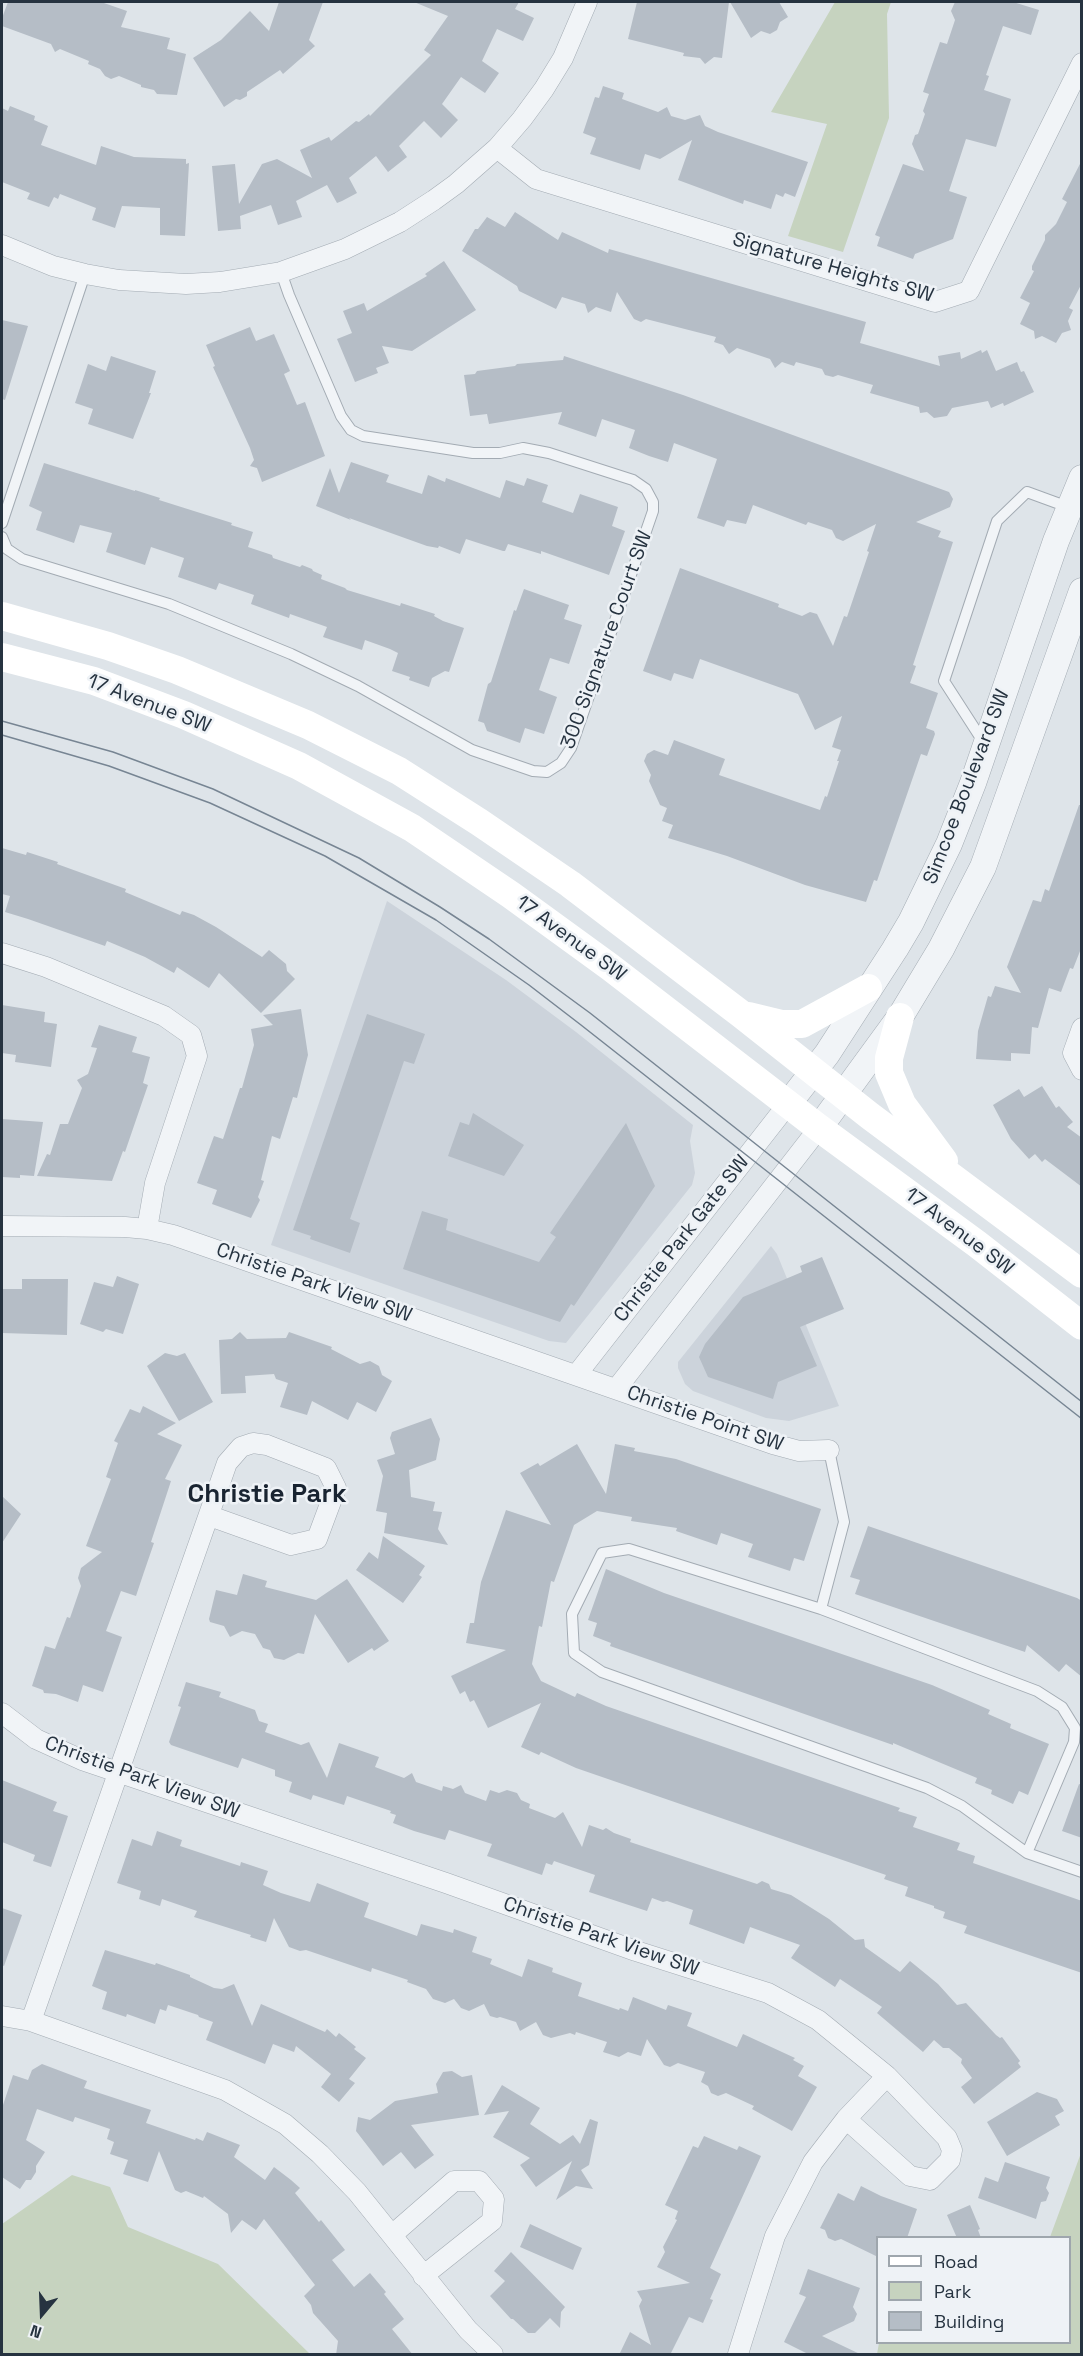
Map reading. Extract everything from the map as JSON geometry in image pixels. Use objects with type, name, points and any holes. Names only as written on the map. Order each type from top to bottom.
[{"type":"main road","name":"17 Avenue SW","points":[[2,616],[108,646],[177,670],[308,724],[399,771],[570,884],[843,1095],[1082,1274]]},
{"type":"main road","name":"17 Avenue SW","points":[[2,657],[94,681],[184,715],[299,766],[412,828],[511,895],[619,974],[1082,1326]]},
{"type":"main road","points":[[741,1014],[782,1024],[802,1024],[868,988]]},
{"type":"main road","points":[[900,1017],[889,1058],[889,1073],[894,1090],[962,1184]]},
{"type":"street","points":[[2,245],[53,266],[85,274],[119,280],[186,284],[220,282],[281,272],[345,249],[400,222],[456,184],[497,148],[544,89],[563,58],[587,2]]},
{"type":"street","name":"Signature Heights SW","points":[[497,148],[536,179],[935,302],[969,291],[1082,63]]},
{"type":"street","name":"Simcoe Boulevard SW","points":[[788,1104],[814,1072],[896,949],[931,883],[949,844],[1075,510],[1082,478]]},
{"type":"street","name":"Simcoe Boulevard SW","points":[[819,1128],[900,1017],[942,949],[983,867],[1082,591]]},
{"type":"street","points":[[1062,646],[1082,627]]},
{"type":"street","points":[[2,953],[46,967],[164,1016],[191,1035],[198,1056],[155,1183],[147,1229]]},
{"type":"street","points":[[1082,1028],[1073,1053],[1082,1070]]},
{"type":"street","name":"Christie Park Gate SW","points":[[577,1374],[788,1104]]},
{"type":"street","name":"Christie Park Gate SW","points":[[617,1388],[819,1128]]},
{"type":"street","name":"Christie Park View SW","points":[[2,1226],[147,1229],[189,1240],[617,1388]]},
{"type":"street","name":"Christie Point SW","points":[[617,1388],[773,1444],[799,1451],[829,1450]]},
{"type":"street","points":[[31,2021],[227,1463],[241,1447],[253,1443],[267,1445],[326,1468],[336,1488],[317,1539],[291,1545],[210,1516]]},
{"type":"street","name":"Christie Park View SW","points":[[2,1713],[36,1739],[82,1760],[447,1883],[636,1951],[768,1994],[818,2020],[887,2076],[947,2138],[952,2150],[950,2160],[930,2180],[910,2176],[846,2119]]},
{"type":"street","points":[[2,2016],[31,2021],[225,2091],[285,2124],[320,2154],[357,2192],[468,2330],[493,2355]]},
{"type":"street","points":[[738,2355],[775,2236],[813,2162],[846,2119],[887,2076]]},
{"type":"street","points":[[392,2235],[454,2181],[479,2181],[495,2199],[492,2221],[423,2276]]},
{"type":"lane","name":"300 Signature Court SW","points":[[2,537],[7,549],[22,559],[169,604],[291,654],[358,686],[472,750],[533,771],[547,772],[561,763],[571,748],[653,511],[653,502],[646,489],[633,480],[549,453],[523,448],[500,453],[473,453],[363,436],[351,430],[337,405],[289,296],[281,272]]},
{"type":"lane","points":[[2,523],[85,274]]},
{"type":"lane","points":[[986,746],[944,681],[997,521],[1027,492],[1075,510]]},
{"type":"lane","points":[[821,1609],[844,1522],[829,1450]]},
{"type":"lane","points":[[1027,1853],[1074,1742],[1075,1728],[1062,1707],[1037,1691],[821,1609],[629,1549],[602,1553],[572,1614],[574,1653],[602,1672],[927,1788],[962,1806],[1027,1853],[1082,1872]]},
{"type":"shaded area","points":[[387,901],[506,980],[576,1032],[693,1125],[690,1141],[695,1173],[692,1185],[566,1343],[549,1341],[271,1245]]},
{"type":"shaded area","points":[[771,1246],[777,1254],[839,1406],[789,1421],[766,1418],[693,1391],[685,1384],[678,1368],[678,1362]]},
{"type":"green space","points":[[835,2],[891,2],[887,14],[889,118],[843,252],[788,236],[827,124],[771,112]]},
{"type":"green space","points":[[1081,2153],[1081,2354],[877,2354],[879,2344],[1071,2344],[1071,2236],[1050,2236]]},
{"type":"green space","points":[[72,2175],[110,2187],[128,2227],[218,2264],[310,2354],[2,2354],[2,2224]]},
{"type":"building","points":[[8,2],[101,2],[127,11],[121,27],[170,38],[167,49],[186,54],[177,95],[157,94],[154,90],[141,87],[119,76],[111,79],[105,76],[100,69],[88,64],[89,61],[60,49],[55,52],[51,44],[2,26],[2,18]]},
{"type":"building","points":[[279,2],[323,2],[309,40],[315,46],[283,74],[280,70],[247,92],[247,96],[240,100],[236,99],[224,107],[193,58],[221,40],[250,11],[269,31]]},
{"type":"building","points":[[414,2],[519,2],[515,9],[534,18],[523,41],[497,29],[482,61],[499,73],[485,93],[461,77],[442,104],[458,120],[441,138],[424,121],[399,146],[407,157],[388,172],[376,156],[349,178],[357,193],[337,203],[327,185],[296,201],[302,217],[278,225],[271,205],[240,216],[241,229],[218,231],[212,166],[235,164],[239,204],[262,164],[277,159],[312,178],[300,150],[329,137],[331,141],[356,121],[359,122],[369,114],[370,116],[431,55],[424,50],[448,16]]},
{"type":"building","points":[[637,2],[729,2],[722,58],[714,57],[705,64],[700,58],[683,56],[684,53],[628,39]]},
{"type":"building","points":[[730,2],[779,2],[788,17],[780,22],[777,30],[770,34],[761,31],[751,38]]},
{"type":"building","points":[[955,2],[1013,2],[1039,10],[1031,35],[1003,26],[986,75],[989,76],[984,90],[1011,99],[996,147],[966,139],[949,191],[967,197],[953,239],[915,254],[913,259],[877,246],[880,237],[875,235],[903,164],[924,171],[912,144],[925,114],[923,111],[929,94],[923,92],[940,42],[947,44],[955,20],[951,11]]},
{"type":"building","points":[[603,86],[624,93],[622,99],[658,112],[667,107],[671,116],[685,120],[700,115],[705,126],[718,132],[808,162],[795,197],[785,193],[783,197],[776,194],[771,209],[744,200],[743,204],[678,180],[692,140],[660,159],[645,154],[640,170],[590,154],[596,138],[583,133],[595,97],[599,98]]},
{"type":"building","points":[[10,106],[35,116],[34,120],[48,126],[41,145],[96,165],[101,146],[134,157],[186,159],[186,164],[189,163],[185,236],[160,235],[160,208],[122,206],[115,228],[92,220],[96,208],[60,194],[58,199],[54,197],[49,207],[27,199],[30,193],[2,182],[2,108],[8,111]]},
{"type":"building","points":[[1082,160],[1082,283],[1069,308],[1073,310],[1068,321],[1071,330],[1062,333],[1056,343],[1042,336],[1035,339],[1034,331],[1020,324],[1030,303],[1020,298],[1034,271],[1032,266],[1045,240],[1045,235],[1056,224],[1067,202],[1062,199]]},
{"type":"building","points":[[515,212],[558,240],[562,232],[608,253],[609,249],[866,322],[860,343],[940,366],[938,356],[960,352],[961,359],[981,350],[982,353],[987,350],[996,371],[1017,362],[1034,392],[1004,406],[1003,403],[991,408],[988,401],[952,408],[947,416],[934,418],[927,412],[920,413],[919,407],[870,393],[873,385],[838,375],[833,377],[825,375],[822,369],[796,362],[794,366],[782,362],[775,368],[770,359],[737,348],[729,354],[723,345],[714,342],[716,337],[646,319],[641,322],[634,319],[617,292],[611,312],[596,307],[588,313],[585,304],[562,297],[556,309],[519,291],[517,286],[462,251],[475,229],[478,229],[487,217],[505,227]]},
{"type":"building","points":[[444,261],[476,310],[412,351],[382,346],[389,363],[376,368],[378,373],[355,382],[337,339],[352,333],[343,311],[364,303],[367,311],[427,276],[425,274]]},
{"type":"building","points":[[2,320],[28,326],[5,400],[2,399]]},
{"type":"building","points":[[250,327],[256,341],[274,334],[290,371],[284,374],[297,405],[305,402],[325,456],[262,482],[257,468],[250,466],[254,460],[250,448],[213,367],[215,366],[206,345]]},
{"type":"building","points":[[111,356],[156,371],[149,393],[151,393],[133,439],[88,424],[93,409],[75,403],[88,364],[106,371]]},
{"type":"building","points":[[564,356],[683,395],[949,492],[953,499],[950,507],[916,522],[941,531],[938,537],[953,542],[913,665],[916,666],[910,683],[938,693],[926,728],[934,731],[935,734],[927,756],[921,754],[877,881],[874,880],[866,902],[805,885],[727,856],[668,838],[673,825],[662,821],[667,808],[660,805],[649,781],[651,775],[644,761],[647,754],[654,750],[668,755],[674,740],[725,759],[719,775],[820,810],[825,796],[827,797],[839,761],[837,761],[841,750],[832,747],[842,716],[815,730],[798,694],[700,659],[693,679],[674,673],[671,681],[643,671],[680,568],[779,604],[778,607],[802,616],[810,612],[817,614],[833,646],[844,616],[847,617],[876,524],[843,541],[836,538],[832,530],[808,522],[806,525],[753,505],[746,524],[727,520],[724,527],[697,518],[717,459],[674,443],[668,462],[629,448],[635,430],[602,419],[596,437],[558,424],[562,412],[489,424],[487,414],[470,416],[464,375],[517,364],[563,360]]},
{"type":"building","points":[[351,462],[389,475],[386,482],[422,494],[428,475],[445,482],[446,478],[500,498],[506,480],[524,486],[527,478],[548,485],[542,502],[573,513],[580,494],[618,507],[612,526],[625,531],[609,575],[541,551],[541,554],[508,544],[503,551],[466,539],[460,554],[439,546],[438,548],[427,546],[316,506],[330,468],[339,493]]},
{"type":"building","points":[[44,463],[135,490],[232,523],[231,525],[253,532],[248,547],[272,555],[273,558],[312,569],[322,575],[321,579],[347,590],[435,614],[434,616],[443,621],[464,628],[449,672],[445,671],[432,678],[429,687],[409,680],[410,677],[392,671],[398,653],[390,649],[365,640],[362,650],[323,637],[327,627],[290,614],[289,618],[251,604],[254,595],[219,583],[216,590],[178,577],[184,558],[151,547],[145,565],[106,552],[112,533],[80,525],[74,543],[36,530],[42,512],[29,506]]},
{"type":"building","points":[[524,589],[569,605],[564,619],[582,625],[569,664],[550,658],[539,690],[557,697],[544,734],[525,728],[520,743],[487,731],[484,723],[478,721],[488,684],[491,682],[514,610],[516,611]]},
{"type":"building","points":[[1079,805],[1082,805],[1082,946],[1073,969],[1070,968],[1061,992],[1049,988],[1038,1028],[1032,1027],[1030,1054],[1011,1053],[1011,1061],[976,1059],[978,1031],[988,996],[991,997],[995,986],[1021,993],[1007,967],[1033,900],[1041,902],[1045,889],[1049,891]]},
{"type":"building","points":[[2,848],[26,855],[27,852],[58,862],[57,864],[126,889],[125,892],[180,915],[182,911],[194,915],[262,957],[269,950],[286,964],[287,971],[295,979],[261,1013],[219,973],[209,988],[177,967],[174,973],[145,957],[107,941],[105,946],[5,912],[10,896],[2,894]]},
{"type":"building","points":[[2,1005],[45,1012],[44,1022],[57,1024],[51,1067],[15,1062],[16,1055],[2,1053]]},
{"type":"building","points":[[301,1009],[308,1055],[297,1098],[293,1097],[280,1139],[272,1136],[261,1180],[264,1181],[258,1197],[260,1200],[251,1218],[212,1204],[217,1190],[197,1183],[214,1136],[223,1139],[240,1088],[242,1088],[254,1045],[251,1029],[273,1025],[263,1015]]},
{"type":"building","points":[[367,1014],[425,1034],[414,1064],[404,1061],[350,1219],[360,1223],[350,1253],[310,1239],[311,1236],[293,1230]]},
{"type":"building","points":[[99,1025],[137,1037],[132,1052],[150,1057],[143,1083],[148,1085],[125,1152],[123,1151],[112,1181],[37,1176],[47,1154],[50,1155],[60,1124],[68,1124],[82,1088],[77,1080],[88,1074],[97,1048],[91,1047]]},
{"type":"building","points":[[1042,1086],[1056,1108],[1059,1106],[1073,1122],[1067,1127],[1082,1138],[1082,1187],[1045,1159],[1042,1162],[1035,1154],[1029,1159],[1011,1139],[993,1105],[1019,1089],[1024,1097]]},
{"type":"building","points":[[473,1113],[524,1145],[504,1176],[448,1156],[460,1122],[469,1125]]},
{"type":"building","points":[[2,1119],[43,1122],[34,1176],[2,1177]]},
{"type":"building","points":[[626,1123],[655,1186],[574,1306],[571,1304],[560,1322],[403,1269],[422,1211],[448,1219],[446,1230],[539,1262],[556,1237],[550,1233]]},
{"type":"building","points":[[822,1257],[844,1309],[800,1327],[817,1366],[778,1382],[773,1399],[708,1377],[699,1357],[705,1344],[743,1297],[802,1272],[800,1266]]},
{"type":"building","points":[[117,1276],[139,1284],[123,1334],[106,1329],[103,1332],[80,1324],[94,1282],[113,1287]]},
{"type":"building","points":[[22,1279],[68,1279],[67,1335],[2,1333],[2,1289],[22,1289]]},
{"type":"building","points":[[240,1332],[247,1339],[286,1338],[289,1332],[332,1347],[331,1349],[360,1364],[370,1361],[379,1366],[382,1375],[392,1381],[376,1412],[357,1402],[348,1420],[312,1401],[307,1415],[280,1407],[288,1383],[276,1379],[274,1374],[245,1376],[246,1393],[221,1394],[219,1340],[232,1339]]},
{"type":"building","points":[[165,1353],[177,1356],[185,1353],[213,1402],[179,1421],[147,1366]]},
{"type":"building","points":[[143,1406],[176,1423],[157,1434],[182,1445],[165,1479],[171,1481],[136,1596],[121,1591],[106,1631],[122,1637],[103,1692],[83,1685],[78,1702],[56,1694],[44,1693],[43,1690],[32,1686],[45,1646],[55,1649],[67,1617],[70,1618],[81,1586],[78,1578],[81,1568],[102,1552],[86,1546],[111,1479],[106,1477],[118,1443],[114,1441],[130,1409],[140,1413]]},
{"type":"building","points":[[431,1418],[440,1439],[436,1460],[409,1470],[411,1497],[435,1502],[433,1511],[442,1512],[438,1529],[448,1545],[384,1533],[387,1513],[376,1511],[383,1476],[377,1460],[395,1454],[390,1438],[392,1432]]},
{"type":"building","points":[[577,1444],[606,1494],[615,1444],[635,1448],[634,1451],[676,1459],[821,1509],[804,1561],[794,1558],[790,1571],[748,1557],[753,1544],[721,1533],[717,1545],[676,1531],[677,1528],[631,1521],[632,1517],[597,1511],[574,1525],[554,1582],[551,1581],[542,1627],[539,1626],[532,1664],[541,1681],[575,1697],[577,1693],[606,1706],[900,1808],[898,1811],[917,1817],[913,1827],[960,1843],[957,1850],[975,1856],[973,1863],[1082,1901],[1082,1973],[964,1933],[967,1926],[943,1918],[945,1912],[934,1906],[905,1896],[908,1887],[884,1879],[886,1875],[576,1768],[541,1752],[539,1755],[521,1747],[541,1703],[488,1728],[474,1700],[470,1702],[465,1691],[460,1694],[451,1676],[506,1650],[466,1643],[470,1623],[474,1623],[481,1582],[506,1510],[551,1525],[520,1473],[538,1463],[540,1466]]},
{"type":"building","points":[[2,1496],[21,1514],[2,1543]]},
{"type":"building","points":[[868,1526],[1082,1601],[1082,1677],[1066,1664],[1059,1672],[1027,1645],[1025,1652],[855,1594],[860,1580],[850,1577]]},
{"type":"building","points":[[383,1536],[425,1566],[419,1575],[422,1577],[403,1603],[356,1570],[369,1552],[378,1559]]},
{"type":"building","points":[[606,1569],[664,1593],[932,1685],[990,1710],[988,1714],[1011,1724],[1010,1728],[1049,1744],[1028,1795],[1019,1791],[1013,1804],[991,1794],[992,1790],[975,1783],[977,1778],[893,1743],[893,1745],[610,1646],[611,1643],[593,1636],[597,1623],[588,1620]]},
{"type":"building","points":[[243,1574],[267,1581],[265,1587],[316,1600],[347,1579],[389,1641],[374,1651],[372,1648],[348,1663],[315,1614],[304,1654],[298,1653],[284,1660],[274,1658],[270,1650],[263,1648],[255,1634],[242,1631],[230,1637],[224,1626],[210,1622],[216,1590],[237,1595]]},
{"type":"building","points":[[186,1682],[221,1692],[219,1697],[255,1710],[259,1721],[268,1724],[265,1732],[301,1745],[309,1742],[327,1778],[339,1743],[379,1757],[375,1767],[404,1778],[412,1773],[416,1782],[442,1791],[443,1786],[453,1789],[461,1785],[465,1793],[486,1801],[490,1790],[499,1793],[507,1790],[517,1793],[521,1800],[530,1804],[529,1808],[555,1818],[563,1812],[582,1847],[589,1825],[603,1830],[606,1828],[631,1839],[630,1842],[757,1884],[762,1881],[769,1884],[771,1889],[791,1895],[829,1919],[855,1940],[864,1939],[865,1947],[900,1972],[910,1961],[938,1984],[957,2005],[966,2003],[996,2035],[1002,2037],[1020,2061],[1018,2063],[1021,2067],[974,2104],[961,2087],[972,2078],[961,2063],[962,2059],[949,2048],[943,2048],[934,2040],[923,2052],[877,2013],[882,2007],[840,1979],[835,1987],[791,1958],[800,1945],[750,1927],[744,1944],[689,1924],[693,1910],[667,1901],[652,1898],[647,1911],[589,1892],[595,1875],[554,1861],[552,1865],[546,1863],[542,1875],[487,1856],[492,1844],[449,1830],[445,1840],[414,1831],[393,1823],[396,1815],[390,1813],[391,1811],[347,1796],[344,1805],[313,1795],[311,1800],[289,1792],[292,1782],[275,1776],[275,1770],[242,1758],[238,1768],[171,1745],[169,1742],[181,1707],[178,1706]]},
{"type":"building","points":[[2,1780],[57,1802],[53,1811],[68,1816],[51,1867],[33,1861],[35,1855],[2,1842]]},
{"type":"building","points":[[1079,1784],[1082,1785],[1082,1838],[1062,1831]]},
{"type":"building","points":[[157,1831],[182,1840],[180,1846],[240,1866],[241,1862],[268,1871],[263,1885],[281,1893],[310,1902],[317,1883],[369,1903],[364,1917],[417,1936],[421,1924],[453,1933],[454,1929],[477,1937],[472,1952],[492,1959],[490,1964],[522,1977],[528,1959],[553,1968],[552,1972],[582,1983],[578,1996],[619,2010],[620,2008],[628,2011],[633,1997],[666,2010],[668,2005],[692,2013],[687,2026],[737,2047],[743,2034],[795,2058],[793,2060],[804,2066],[798,2076],[817,2087],[792,2131],[752,2109],[754,2106],[726,2093],[718,2096],[711,2093],[708,2086],[701,2082],[705,2072],[678,2063],[670,2067],[664,2065],[647,2039],[641,2056],[628,2052],[619,2057],[603,2052],[607,2042],[576,2032],[575,2035],[570,2033],[551,2038],[543,2035],[536,2022],[520,2031],[516,2022],[490,2016],[484,2004],[469,2011],[461,2008],[454,1999],[445,2003],[433,1999],[426,1989],[407,1982],[408,1980],[372,1968],[371,1972],[306,1950],[300,1951],[289,1947],[274,1918],[266,1942],[194,1917],[197,1911],[162,1899],[160,1906],[139,1899],[141,1891],[117,1883],[132,1839],[152,1846]]},
{"type":"building","points":[[2,1908],[22,1915],[4,1966],[2,1965]]},
{"type":"building","points":[[105,1950],[155,1965],[156,1963],[190,1975],[214,1988],[222,1989],[234,1984],[252,2026],[261,2004],[325,2032],[327,2029],[336,2037],[339,2033],[366,2058],[349,2079],[355,2083],[339,2102],[321,2087],[331,2074],[296,2046],[294,2052],[273,2044],[265,2064],[206,2040],[213,2022],[198,2015],[168,2005],[166,2011],[160,2009],[155,2024],[127,2014],[126,2017],[102,2009],[107,1992],[92,1986]]},
{"type":"building","points":[[42,2064],[87,2081],[84,2088],[151,2110],[146,2123],[195,2140],[196,2138],[203,2141],[207,2132],[240,2145],[234,2157],[265,2180],[274,2167],[291,2180],[300,2188],[295,2193],[345,2250],[332,2260],[354,2287],[370,2273],[386,2292],[384,2294],[404,2319],[392,2329],[413,2355],[336,2355],[338,2341],[313,2313],[311,2305],[304,2296],[315,2285],[264,2219],[256,2230],[242,2220],[231,2233],[228,2214],[204,2196],[203,2198],[186,2191],[181,2193],[175,2190],[159,2151],[148,2182],[123,2174],[128,2160],[110,2154],[114,2142],[107,2139],[110,2129],[75,2117],[73,2122],[37,2109],[26,2140],[45,2152],[36,2166],[36,2172],[31,2180],[26,2180],[20,2189],[2,2177],[2,2108],[13,2075],[28,2080],[32,2070]]},
{"type":"building","points":[[452,2071],[462,2077],[472,2075],[479,2115],[411,2125],[434,2155],[415,2169],[401,2152],[383,2166],[356,2131],[358,2117],[370,2120],[395,2101],[438,2093],[436,2084],[443,2072]]},
{"type":"building","points":[[502,2085],[540,2108],[530,2124],[560,2144],[573,2135],[580,2144],[590,2119],[598,2122],[589,2165],[581,2170],[593,2189],[576,2186],[556,2200],[572,2161],[536,2187],[520,2165],[530,2158],[493,2137],[509,2111],[484,2115]]},
{"type":"building","points":[[1037,2092],[1057,2099],[1064,2111],[1055,2116],[1060,2125],[1007,2156],[987,2122]]},
{"type":"building","points":[[704,2136],[737,2150],[739,2146],[761,2156],[710,2268],[721,2274],[710,2299],[713,2300],[703,2323],[689,2317],[670,2355],[619,2355],[630,2332],[651,2345],[639,2306],[642,2300],[637,2291],[690,2283],[657,2267],[665,2252],[663,2247],[677,2220],[675,2219],[678,2211],[665,2205],[693,2146],[698,2148]]},
{"type":"building","points":[[1005,2162],[1050,2177],[1046,2188],[1049,2193],[1046,2201],[1041,2202],[1036,2219],[978,2198],[985,2177],[998,2182]]},
{"type":"building","points":[[861,2186],[917,2209],[908,2236],[876,2236],[876,2256],[841,2239],[835,2241],[828,2238],[825,2230],[820,2228],[838,2193],[854,2201]]},
{"type":"building","points":[[970,2205],[980,2229],[978,2230],[980,2236],[956,2236],[947,2215]]},
{"type":"building","points":[[530,2224],[582,2248],[573,2270],[520,2247]]},
{"type":"building","points":[[511,2252],[565,2307],[561,2312],[560,2328],[550,2318],[535,2333],[528,2333],[511,2319],[490,2296],[505,2281],[494,2271]]},
{"type":"building","points":[[808,2269],[860,2288],[853,2307],[857,2314],[854,2321],[822,2336],[862,2355],[810,2355],[784,2342],[806,2297],[799,2294]]},
{"type":"tram line","points":[[2,721],[113,752],[213,789],[359,858],[440,907],[489,939],[590,1013],[1082,1402]]},
{"type":"tram line","points":[[2,735],[109,766],[210,803],[325,856],[436,920],[529,985],[581,1025],[1082,1419]]},
{"type":"district","name":"Christie Park","points":[[267,1495]]}]
